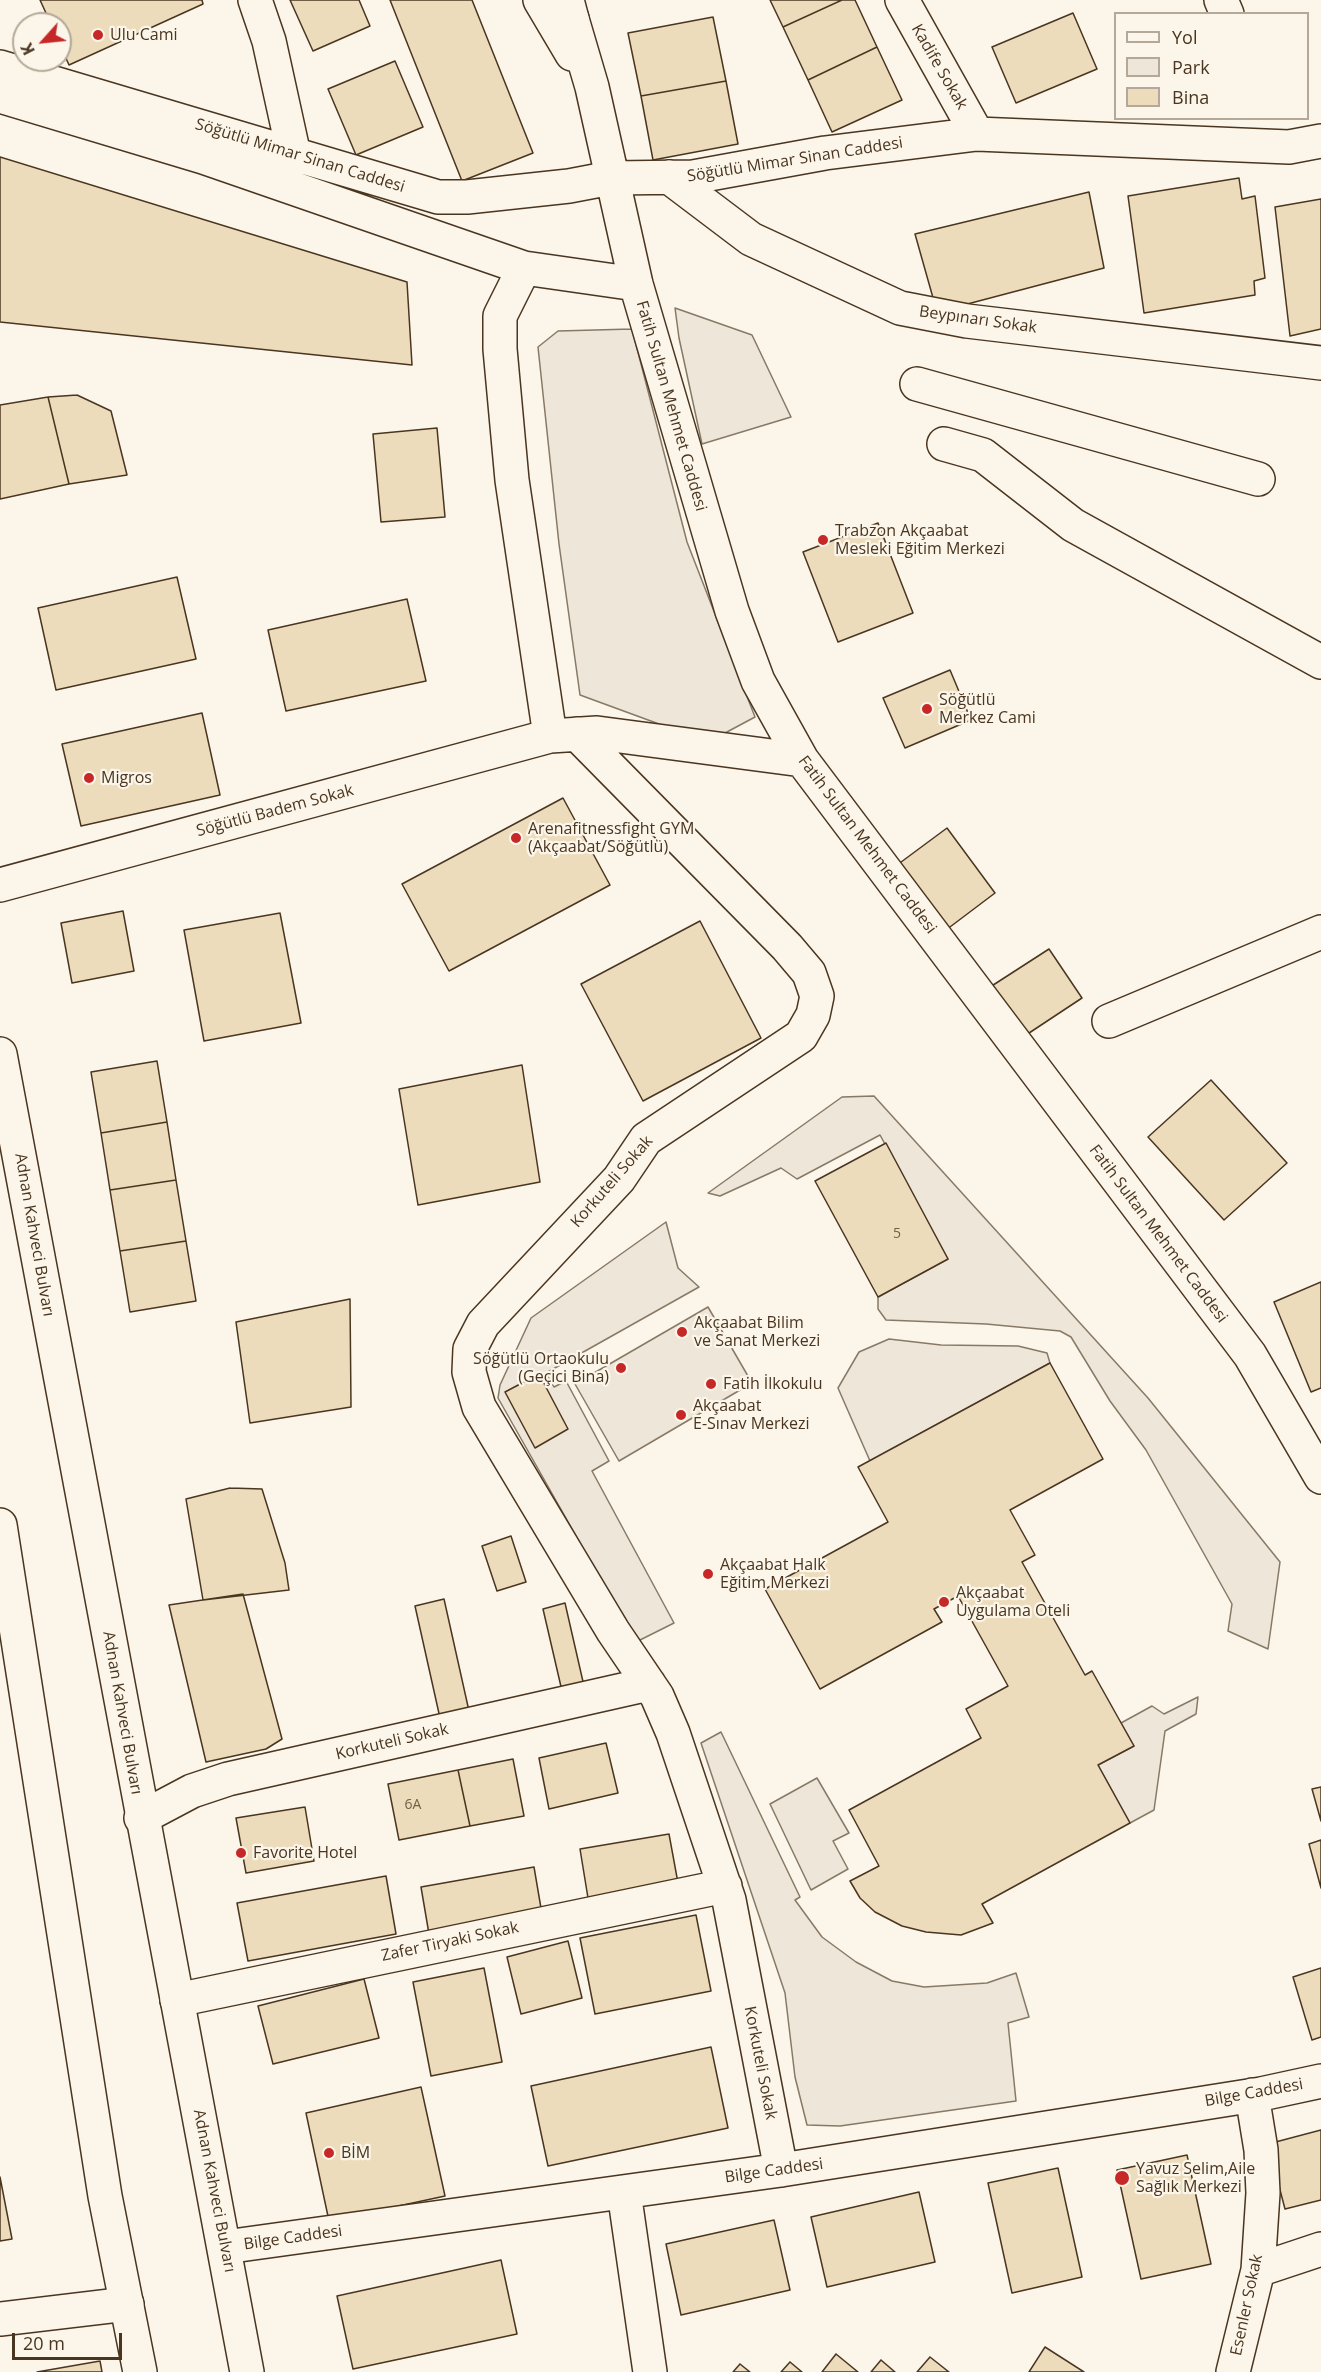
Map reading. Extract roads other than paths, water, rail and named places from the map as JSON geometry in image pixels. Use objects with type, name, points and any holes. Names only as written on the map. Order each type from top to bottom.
[{"type":"main road","points":[[255,0],[269,41],[294,154]]},
{"type":"main road","name":"Fatih Sultan Mehmet Caddesi","points":[[540,0],[592,87]]},
{"type":"main road","name":"Kadife Sokak","points":[[902,0],[977,134]]},
{"type":"main road","name":"Fatih Sultan Mehmet Caddesi","points":[[570,6],[592,87],[636,284],[732,611],[758,681],[801,760],[1250,1355],[1321,1477]]},
{"type":"main road","name":"Söğütlü Mimar Sinan Caddesi","points":[[0,67],[438,197],[467,197],[546,189],[611,178],[693,177],[825,153],[977,134],[1282,133],[1321,141]]},
{"type":"main road","name":"Söğütlü Mimar Sinan Caddesi","points":[[0,96],[203,157],[524,268],[636,284]]},
{"type":"main road","name":"Beypınarı Sokak","points":[[669,177],[751,239],[900,308],[967,321],[1321,363]]},
{"type":"main road","points":[[524,268],[500,316],[500,349],[512,480],[564,735]]},
{"type":"main road","points":[[917,384],[1258,479]]},
{"type":"main road","points":[[944,444],[983,455],[1073,525],[1321,662]]},
{"type":"main road","name":"Söğütlü Badem Sokak","points":[[0,885],[564,735],[597,733],[801,760]]},
{"type":"main road","name":"Korkuteli Sokak","points":[[564,735],[787,947],[810,973],[817,996],[813,1015],[801,1036],[646,1139],[619,1179],[483,1324],[471,1349],[469,1372],[479,1407],[613,1631],[649,1684],[673,1733],[724,1886],[781,2170]]},
{"type":"main road","points":[[1109,1021],[1321,932]]},
{"type":"main road","name":"Adnan Kahveci Bulvarı","points":[[0,1054],[141,1818],[225,2247],[247,2372]]},
{"type":"main road","points":[[0,1525],[8,1634],[105,2196],[140,2372]]},
{"type":"main road","name":"Korkuteli Sokak","points":[[141,1818],[192,1791],[228,1779],[649,1684]]},
{"type":"main road","name":"Zafer Tiryaki Sokak","points":[[177,2000],[724,1886]]},
{"type":"main road","name":"Bilge Caddesi","points":[[225,2247],[781,2170],[1252,2095],[1321,2081]]},
{"type":"main road","name":"Esenler Sokak","points":[[1233,2372],[1258,2270],[1263,2193],[1261,2150],[1252,2095]]},
{"type":"main road","points":[[624,2192],[650,2372]]},
{"type":"main road","points":[[1258,2270],[1321,2249]]},
{"type":"main road","points":[[0,2319],[127,2304]]},
{"type":"place","name":"Ulu Cami","points":[[98,35]]},
{"type":"place","name":"Trabzon Akçaabat Mesleki Eğitim Merkezi","points":[[823,540]]},
{"type":"place","name":"Söğütlü Merkez Cami","points":[[927,709]]},
{"type":"place","name":"Migros","points":[[89,778]]},
{"type":"place","name":"Arenafitnessfight GYM (Akçaabat/Söğütlü)","points":[[516,838]]},
{"type":"place","name":"Akçaabat Bilim ve Sanat Merkezi","points":[[682,1332]]},
{"type":"place","name":"Söğütlü Ortaokulu (Geçici Bina)","points":[[621,1368]]},
{"type":"place","name":"Fatih İlkokulu","points":[[711,1384]]},
{"type":"place","name":"Akçaabat E-Sınav Merkezi","points":[[681,1415]]},
{"type":"place","name":"Akçaabat Halk Eğitim Merkezi","points":[[708,1574]]},
{"type":"place","name":"Akçaabat Uygulama Oteli","points":[[944,1602]]},
{"type":"place","name":"Favorite Hotel","points":[[241,1853]]},
{"type":"place","name":"BİM","points":[[329,2153]]},
{"type":"place","name":"Yavuz Selim,Aile Sağlık Merkezi","points":[[1122,2178]]}]
